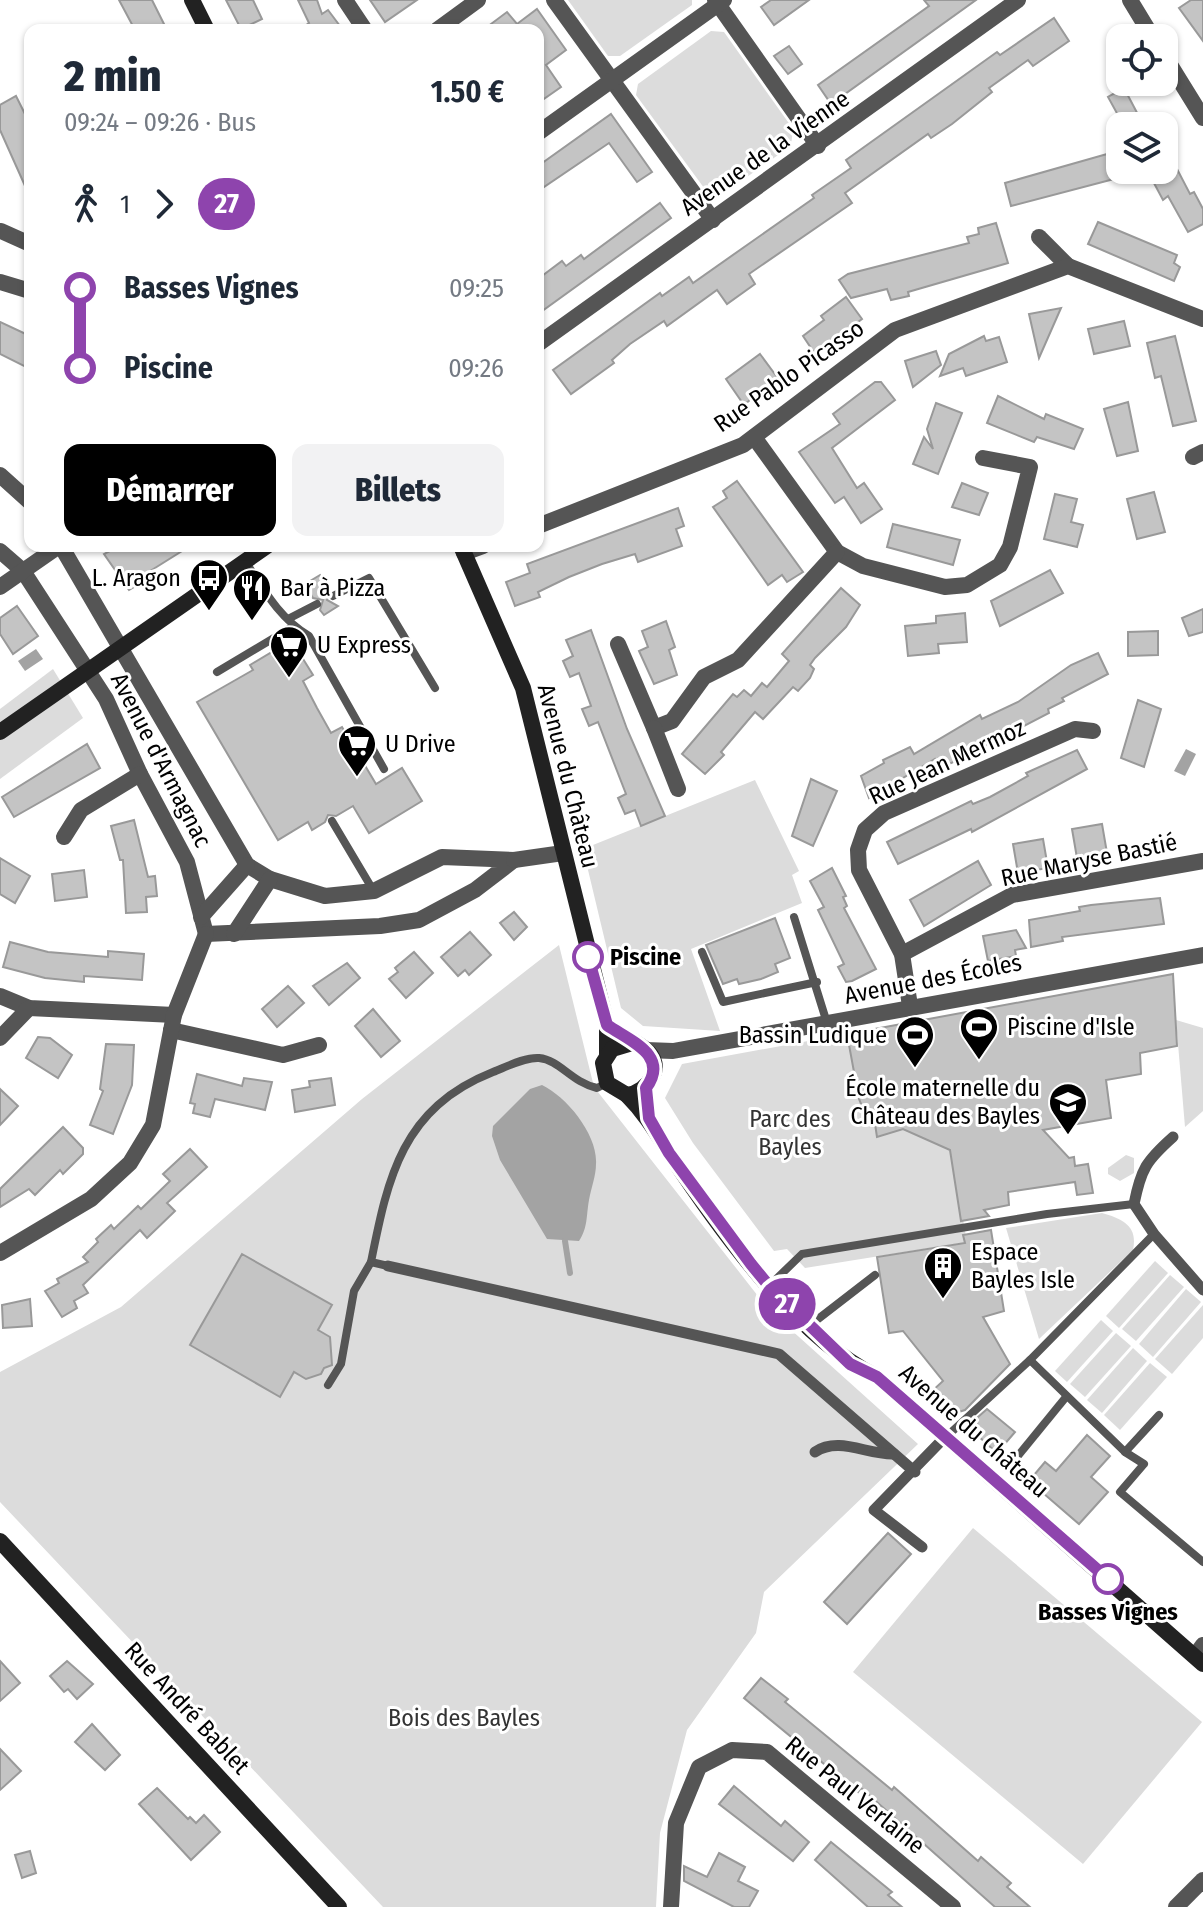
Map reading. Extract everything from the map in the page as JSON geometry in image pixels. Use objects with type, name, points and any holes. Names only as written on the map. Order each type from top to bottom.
[{"type":"main road","points":[[192,0],[204,24]]},
{"type":"main road","points":[[0,732],[258,552]]},
{"type":"main road","name":"Avenue du Château","points":[[463,552],[523,688],[607,1025],[607,1054]]},
{"type":"main road","points":[[607,1025],[639,1046],[655,1069],[646,1088],[627,1095],[607,1083],[603,1063],[607,1054],[618,1045],[639,1046]]},
{"type":"main road","name":"Avenue du Château","points":[[646,1088],[649,1118]]},
{"type":"main road","name":"Avenue du Château","points":[[627,1095],[649,1118],[669,1153],[769,1286],[809,1326],[850,1364],[877,1377],[1200,1655]]},
{"type":"main road","name":"Rue André Bablet","points":[[0,1541],[339,1907]]},
{"type":"street","points":[[345,0],[361,24]]},
{"type":"street","points":[[445,24],[478,0]]},
{"type":"street","points":[[554,0],[713,220]]},
{"type":"street","name":"Avenue de la Vienne","points":[[544,340],[1018,0]]},
{"type":"street","points":[[1130,0],[1145,24]]},
{"type":"street","points":[[544,129],[719,1],[818,146]]},
{"type":"street","points":[[1178,78],[1203,118]]},
{"type":"street","points":[[0,231],[24,241]]},
{"type":"street","points":[[1039,237],[1068,266],[1203,319]]},
{"type":"street","name":"Rue Pablo Picasso","points":[[544,524],[692,466],[754,437],[895,330],[1068,266]]},
{"type":"street","points":[[0,282],[24,289]]},
{"type":"street","points":[[754,437],[837,552],[863,566],[945,587],[967,585],[1000,565],[1010,547],[1030,467],[983,458]]},
{"type":"street","points":[[0,475],[24,497]]},
{"type":"street","name":"Avenue d'Armagnac","points":[[0,551],[23,571],[90,672],[187,862],[206,934],[380,926],[419,920],[475,890],[514,860]]},
{"type":"street","points":[[0,587],[51,552]]},
{"type":"street","name":"Avenue d'Armagnac","points":[[64,552],[247,865],[270,879],[325,896],[374,891],[442,857],[514,860],[563,853]]},
{"type":"street","points":[[654,728],[672,721],[704,677],[738,660],[837,552]]},
{"type":"street","points":[[618,644],[678,789]]},
{"type":"street","name":"Rue Jean Mermoz","points":[[910,1006],[902,954],[859,870],[858,850],[865,830],[884,813],[1075,729],[1093,731]]},
{"type":"street","points":[[64,837],[81,810],[140,774]]},
{"type":"street","name":"Rue Maryse Bastié","points":[[902,954],[1012,895],[1203,861]]},
{"type":"street","points":[[201,917],[247,865]]},
{"type":"street","points":[[234,934],[270,879]]},
{"type":"street","points":[[0,1253],[91,1199],[130,1163],[153,1125],[173,1022],[206,934]]},
{"type":"street","name":"Avenue des Écoles","points":[[639,1046],[673,1051],[1196,957]]},
{"type":"street","points":[[0,996],[29,1008],[173,1022],[283,1055],[319,1045]]},
{"type":"street","points":[[0,1038],[29,1008]]},
{"type":"street","points":[[655,1069],[673,1051]]},
{"type":"street","points":[[1173,1137],[1149,1157],[1141,1172],[1134,1204],[1154,1234],[1203,1290]]},
{"type":"street","points":[[388,1266],[779,1354],[915,1472]]},
{"type":"street","points":[[922,1547],[874,1510],[915,1472],[945,1437]]},
{"type":"street","points":[[815,1452],[825,1445],[843,1445],[877,1455],[894,1454]]},
{"type":"street","name":"Rue Paul Verlaine","points":[[671,1907],[676,1823],[699,1767],[732,1750],[767,1752],[953,1907]]},
{"type":"street","points":[[1176,1907],[1203,1880]]},
{"type":"lane","points":[[245,561],[271,603],[309,636],[384,769]]},
{"type":"lane","points":[[333,596],[369,578],[435,688]]},
{"type":"lane","points":[[217,672],[317,604]]},
{"type":"lane","points":[[332,821],[374,891]]},
{"type":"lane","points":[[794,917],[817,982],[827,1023]]},
{"type":"lane","points":[[702,952],[723,1002],[817,982]]},
{"type":"lane","points":[[328,1385],[341,1364],[354,1291],[371,1262],[385,1189],[400,1153],[418,1126],[440,1104],[474,1080],[535,1058],[551,1060],[579,1084],[597,1088],[607,1083]]},
{"type":"lane","points":[[769,1286],[802,1254],[1047,1214],[1134,1204]]},
{"type":"lane","points":[[945,1437],[1030,1360],[1154,1234]]},
{"type":"lane","points":[[371,1262],[388,1266]]},
{"type":"lane","points":[[809,1326],[875,1275]]},
{"type":"lane","points":[[1030,1360],[1125,1452],[1144,1464],[1120,1492],[1203,1562]]},
{"type":"lane","points":[[1017,1457],[1066,1397]]},
{"type":"lane","points":[[1125,1452],[1159,1415]]},
{"type":"green space","points":[[568,0],[692,0],[692,5],[620,56],[608,56]]},
{"type":"green space","points":[[711,31],[724,32],[793,129],[791,146],[721,195],[707,192],[636,95],[638,84]]},
{"type":"green space","points":[[53,669],[83,718],[0,779],[0,709]]},
{"type":"green space","points":[[755,780],[799,871],[792,875],[802,903],[691,949],[720,1031],[643,1026],[621,1008],[583,849]]},
{"type":"green space","name":"Bois des Bayles","points":[[559,945],[594,1087],[769,1310],[918,1444],[764,1592],[756,1633],[687,1730],[660,1833],[656,1907],[383,1907],[0,1502],[0,1372],[121,1307],[362,1099]]},
{"type":"green space","points":[[1176,1020],[1203,1028],[1203,1111],[1185,1127]]},
{"type":"green space","name":"Parc des Bayles","points":[[868,1030],[897,1126],[950,1147],[967,1242],[805,1268],[787,1249],[774,1251],[693,1143],[665,1098],[682,1064]]},
{"type":"green space","points":[[1126,1155],[1134,1158],[1134,1173],[1120,1181],[1108,1174],[1108,1168]]},
{"type":"green space","points":[[1102,1213],[1131,1229],[1133,1250],[1039,1339],[1006,1228]]},
{"type":"green space","points":[[1155,1261],[1168,1273],[1119,1328],[1106,1316]]},
{"type":"green space","points":[[1170,1275],[1184,1287],[1136,1341],[1122,1329]]},
{"type":"green space","points":[[1186,1289],[1201,1302],[1153,1357],[1139,1344]]},
{"type":"green space","points":[[1203,1305],[1203,1338],[1172,1374],[1155,1359]]},
{"type":"green space","points":[[1101,1320],[1113,1331],[1067,1382],[1055,1371]]},
{"type":"green space","points":[[1116,1333],[1131,1346],[1085,1397],[1070,1384]]},
{"type":"green space","points":[[1133,1348],[1147,1361],[1102,1413],[1087,1400]]},
{"type":"green space","points":[[1150,1363],[1167,1377],[1120,1430],[1104,1415]]},
{"type":"green space","points":[[973,1528],[1202,1722],[1083,1864],[853,1672]]},
{"type":"shaded area","points":[[36,649],[43,659],[25,671],[18,661]]},
{"type":"shaded area","points":[[1186,749],[1196,754],[1185,776],[1174,771]]},
{"type":"shaded area","points":[[542,1085],[561,1098],[579,1118],[595,1153],[596,1168],[584,1231],[579,1241],[547,1239],[500,1160],[492,1136],[493,1126],[530,1089]]},
{"type":"building","points":[[119,0],[152,0],[164,24],[132,24]]},
{"type":"building","points":[[226,0],[253,0],[262,19],[252,24],[238,24]]},
{"type":"building","points":[[298,0],[317,0],[322,14],[328,10],[338,24],[308,24]]},
{"type":"building","points":[[370,0],[417,0],[385,22]]},
{"type":"building","points":[[771,0],[809,0],[774,25],[761,7]]},
{"type":"building","points":[[924,0],[976,0],[831,104],[818,85],[929,6]]},
{"type":"building","points":[[1191,0],[1203,0],[1203,41],[1179,8]]},
{"type":"building","points":[[537,9],[566,50],[546,65],[561,87],[544,99],[544,24],[517,24]]},
{"type":"building","points":[[507,12],[517,24],[491,24]]},
{"type":"building","points":[[1054,18],[1069,41],[1033,66],[1028,60],[989,88],[992,92],[952,124],[931,138],[928,134],[845,193],[852,203],[749,274],[755,284],[727,304],[717,290],[667,326],[664,321],[630,344],[612,360],[614,363],[571,394],[553,370],[660,293],[662,296],[689,277],[693,283],[814,198],[812,195],[851,168],[846,160],[997,52],[1000,55]]},
{"type":"building","points":[[789,46],[802,64],[788,74],[774,56]]},
{"type":"building","points":[[16,96],[24,112],[24,184],[0,130],[0,105]]},
{"type":"building","points":[[1128,96],[1137,112],[1116,112],[1108,97]]},
{"type":"building","points":[[611,114],[652,172],[637,182],[609,143],[544,187],[544,162]]},
{"type":"building","points":[[1106,154],[1106,181],[1011,206],[1005,183]]},
{"type":"building","points":[[1178,171],[1190,194],[1194,192],[1203,209],[1203,224],[1188,232],[1168,196],[1163,200],[1154,184],[1178,184]]},
{"type":"building","points":[[660,203],[671,218],[544,310],[544,274],[562,261],[566,266],[581,255],[584,259]]},
{"type":"building","points":[[1098,222],[1177,255],[1174,263],[1180,267],[1174,281],[1088,244]]},
{"type":"building","points":[[996,223],[1008,263],[908,292],[909,296],[891,300],[887,289],[851,298],[839,280],[848,274],[969,243],[967,237],[979,234],[978,228]]},
{"type":"building","points":[[846,297],[862,319],[815,354],[803,336],[824,320],[821,316]]},
{"type":"building","points":[[1061,308],[1039,358],[1029,314]]},
{"type":"building","points":[[1124,321],[1130,346],[1094,354],[1088,329]]},
{"type":"building","points":[[0,322],[24,333],[24,366],[0,354]]},
{"type":"building","points":[[984,336],[986,341],[999,337],[1007,362],[966,376],[963,368],[940,376],[949,354]]},
{"type":"building","points":[[1175,336],[1196,421],[1173,426],[1161,376],[1155,378],[1147,343]]},
{"type":"building","points":[[936,351],[941,365],[913,387],[905,361]]},
{"type":"building","points":[[760,354],[777,377],[744,405],[726,379]]},
{"type":"building","points":[[875,382],[881,382],[895,400],[832,448],[857,488],[864,483],[882,509],[861,523],[844,497],[835,503],[799,452],[840,424],[833,414]]},
{"type":"building","points":[[998,396],[1044,419],[1046,414],[1083,429],[1074,449],[1037,437],[1034,442],[987,423]]},
{"type":"building","points":[[1128,402],[1138,451],[1117,456],[1104,409]]},
{"type":"building","points":[[936,403],[962,413],[938,474],[913,464],[924,437],[933,449],[927,429]]},
{"type":"building","points":[[737,481],[803,572],[787,582],[782,575],[768,585],[713,507],[727,498],[723,491]]},
{"type":"building","points":[[962,483],[988,493],[979,515],[952,507]]},
{"type":"building","points":[[1154,492],[1165,532],[1137,539],[1127,499]]},
{"type":"building","points":[[1055,494],[1077,499],[1071,522],[1083,525],[1077,547],[1044,539]]},
{"type":"building","points":[[678,508],[684,526],[676,529],[682,546],[638,562],[635,554],[602,564],[538,592],[540,597],[515,606],[506,582],[530,573],[527,564]]},
{"type":"building","points":[[893,524],[960,540],[953,565],[887,547]]},
{"type":"building","points":[[180,552],[147,573],[150,578],[129,590],[104,554]]},
{"type":"building","points":[[1050,570],[1063,593],[1000,626],[991,601]]},
{"type":"building","points":[[320,575],[329,590],[327,600],[338,606],[324,615],[320,610],[323,600],[313,598],[305,584]]},
{"type":"building","points":[[841,588],[860,605],[846,627],[810,665],[814,669],[810,678],[798,691],[793,687],[763,719],[755,712],[721,752],[724,755],[705,774],[682,754],[733,694],[737,697],[744,690],[751,696],[762,683],[767,687],[789,661],[782,654]]},
{"type":"building","points":[[17,606],[38,636],[13,654],[0,634],[0,618]]},
{"type":"building","points":[[1203,609],[1203,632],[1189,636],[1182,618]]},
{"type":"building","points":[[965,613],[967,642],[938,644],[939,653],[908,656],[905,626],[936,623],[936,616]]},
{"type":"building","points":[[666,621],[675,647],[669,650],[677,675],[654,684],[639,651],[648,647],[642,631]]},
{"type":"building","points":[[591,630],[627,729],[665,816],[641,826],[635,810],[625,814],[618,798],[626,794],[598,722],[589,726],[582,709],[591,706],[579,673],[570,677],[563,661],[573,656],[566,640]]},
{"type":"building","points":[[1158,631],[1158,655],[1128,656],[1128,632]]},
{"type":"building","points":[[282,646],[290,660],[300,654],[313,675],[303,681],[331,733],[342,727],[376,784],[402,768],[422,801],[369,833],[353,806],[336,816],[328,815],[325,822],[312,830],[308,822],[278,840],[197,702],[253,670],[250,665]]},
{"type":"building","points":[[1098,653],[1108,674],[1062,698],[1064,701],[1048,709],[1049,713],[940,768],[935,759],[869,798],[861,776],[884,763],[883,760],[910,747],[914,754],[980,715],[982,719],[1018,702],[1071,665]]},
{"type":"building","points":[[1138,700],[1161,709],[1144,767],[1121,758]]},
{"type":"building","points":[[87,744],[100,768],[14,817],[2,797]]},
{"type":"building","points":[[1077,750],[1087,769],[972,832],[971,829],[898,864],[887,842],[971,801],[973,804],[990,797],[1028,776],[1026,773]]},
{"type":"building","points":[[811,779],[837,791],[813,846],[792,836]]},
{"type":"building","points":[[134,820],[148,877],[155,876],[157,896],[146,897],[147,912],[126,913],[123,860],[120,860],[111,826]]},
{"type":"building","points":[[1102,824],[1107,853],[1077,858],[1072,829]]},
{"type":"building","points":[[1043,839],[1048,868],[1018,873],[1013,844]]},
{"type":"building","points":[[0,858],[30,876],[15,903],[0,894]]},
{"type":"building","points":[[978,861],[991,885],[924,926],[910,900]]},
{"type":"building","points":[[832,868],[846,896],[843,897],[847,906],[844,908],[876,969],[846,982],[838,967],[844,964],[818,910],[824,907],[810,881]]},
{"type":"building","points":[[84,870],[87,897],[55,901],[52,874]]},
{"type":"building","points":[[1160,898],[1164,924],[1062,937],[1063,941],[1031,947],[1029,920],[1080,911],[1079,907]]},
{"type":"building","points":[[514,912],[527,927],[514,940],[500,923]]},
{"type":"building","points":[[775,918],[790,958],[775,964],[778,972],[761,979],[739,984],[737,979],[723,984],[706,945]]},
{"type":"building","points":[[1016,930],[1026,948],[1015,950],[1016,956],[988,961],[983,936]]},
{"type":"building","points":[[470,932],[491,955],[469,975],[465,970],[458,976],[441,957]]},
{"type":"building","points":[[10,942],[48,952],[108,957],[108,951],[144,954],[142,980],[84,976],[84,982],[45,978],[3,967]]},
{"type":"building","points":[[414,952],[433,973],[406,998],[389,979],[398,972],[395,968]]},
{"type":"building","points":[[347,963],[360,978],[329,1005],[313,986]]},
{"type":"building","name":"Piscine d'Isle","points":[[1173,974],[1177,1046],[1140,1053],[1141,1074],[1106,1080],[1111,1118],[1043,1130],[1069,1158],[1074,1157],[1075,1166],[1088,1164],[1093,1193],[1077,1195],[1075,1182],[1008,1192],[1009,1205],[984,1210],[989,1216],[961,1221],[950,1150],[903,1129],[877,1137],[875,1124],[870,1126],[859,1099],[847,1034]]},
{"type":"building","points":[[288,986],[304,1003],[277,1027],[262,1009]]},
{"type":"building","points":[[373,1009],[400,1041],[381,1057],[355,1026]]},
{"type":"building","points":[[38,1037],[50,1038],[72,1055],[58,1078],[26,1058]]},
{"type":"building","points":[[106,1044],[134,1045],[132,1085],[113,1134],[90,1125],[103,1091],[100,1089]]},
{"type":"building","points":[[197,1074],[242,1086],[244,1078],[272,1082],[265,1110],[215,1099],[210,1117],[193,1113],[195,1104],[190,1103]]},
{"type":"building","points":[[331,1078],[335,1105],[295,1112],[292,1090],[310,1087],[309,1081]]},
{"type":"building","points":[[0,1089],[18,1106],[0,1125]]},
{"type":"building","points":[[63,1127],[83,1148],[83,1154],[63,1174],[60,1170],[35,1195],[29,1189],[0,1207],[0,1189]]},
{"type":"building","points":[[190,1149],[207,1167],[167,1203],[175,1211],[147,1238],[140,1230],[83,1285],[88,1293],[74,1301],[77,1308],[62,1317],[45,1291],[59,1283],[57,1279],[88,1262],[83,1257],[98,1242],[96,1239],[111,1225],[114,1229],[138,1206],[141,1209],[170,1181],[163,1174]]},
{"type":"building","name":"Espace Bayles Isle","points":[[991,1230],[1004,1311],[983,1317],[1010,1364],[965,1410],[952,1414],[929,1394],[943,1381],[903,1331],[889,1333],[877,1257],[965,1243],[963,1235]]},
{"type":"building","points":[[242,1254],[332,1305],[318,1330],[330,1337],[332,1365],[324,1368],[321,1374],[306,1379],[294,1372],[280,1397],[190,1345]]},
{"type":"building","points":[[30,1299],[32,1326],[3,1328],[2,1305]]},
{"type":"building","points":[[987,1409],[1015,1432],[997,1453],[976,1434],[978,1417]]},
{"type":"building","points":[[1087,1435],[1110,1456],[1091,1477],[1108,1492],[1079,1524],[1029,1481],[1045,1462],[1056,1471]]},
{"type":"building","points":[[888,1533],[911,1554],[847,1624],[824,1602]]},
{"type":"building","points":[[0,1661],[20,1683],[0,1701]]},
{"type":"building","points":[[67,1661],[93,1684],[77,1699],[68,1689],[64,1692],[50,1676]]},
{"type":"building","points":[[761,1678],[788,1699],[785,1702],[892,1790],[894,1787],[978,1861],[981,1857],[1011,1883],[1007,1887],[1030,1907],[995,1907],[861,1788],[858,1792],[744,1698]]},
{"type":"building","points":[[92,1724],[120,1755],[105,1770],[75,1742]]},
{"type":"building","points":[[0,1749],[21,1771],[0,1790]]},
{"type":"building","points":[[734,1786],[781,1826],[785,1821],[809,1842],[793,1861],[719,1804]]},
{"type":"building","points":[[157,1788],[188,1819],[190,1817],[196,1823],[204,1815],[220,1832],[191,1860],[139,1804]]},
{"type":"building","points":[[831,1842],[892,1892],[888,1895],[902,1907],[868,1907],[815,1860]]},
{"type":"building","points":[[30,1851],[36,1873],[22,1878],[15,1855]]},
{"type":"building","points":[[719,1853],[745,1867],[738,1881],[758,1891],[749,1907],[734,1907],[684,1881],[684,1866],[707,1877]]},
{"type":"waterway","points":[[565,1241],[570,1273]]},
{"type":"bus line","name":"27","points":[[588,957],[607,1025],[646,1050],[652,1058],[655,1069],[646,1088],[649,1118],[669,1153],[769,1286],[850,1364],[877,1377],[1108,1579]]},
{"type":"place","name":"L. Aragon","points":[[209,612]]},
{"type":"place","name":"Bar à Pizza","points":[[252,622]]},
{"type":"place","name":"U Express","points":[[289,679]]},
{"type":"place","name":"U Drive","points":[[357,778]]},
{"type":"place","name":"Piscine","points":[[588,957]]},
{"type":"place","name":"Piscine d'Isle","points":[[979,1061]]},
{"type":"place","name":"Bassin Ludique","points":[[915,1069]]},
{"type":"place","name":"École maternelle du Château des Bayles","points":[[1068,1136]]},
{"type":"place","name":"Espace Bayles Isle","points":[[943,1300]]},
{"type":"place","name":"Basses Vignes","points":[[1108,1579]]}]
